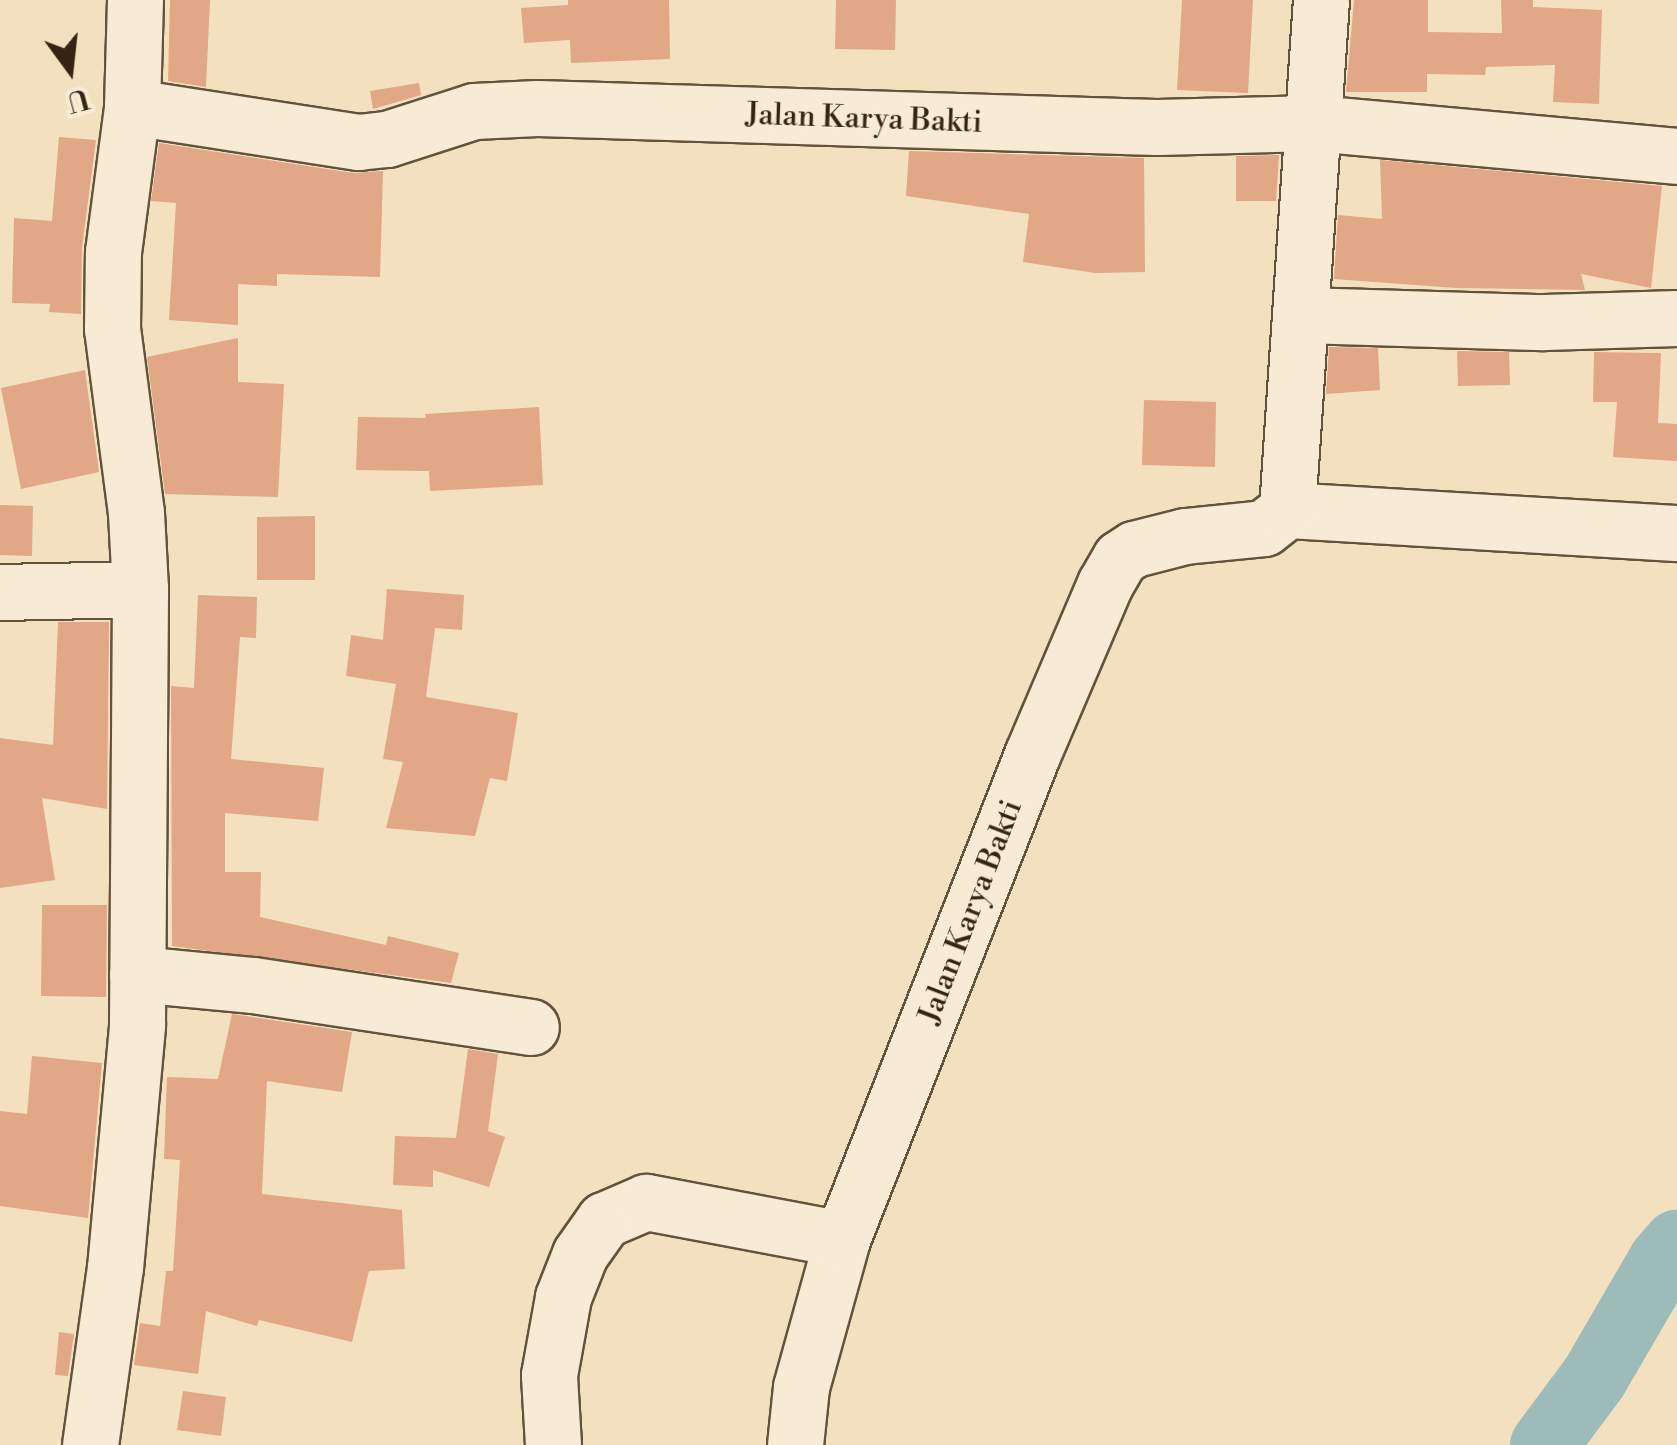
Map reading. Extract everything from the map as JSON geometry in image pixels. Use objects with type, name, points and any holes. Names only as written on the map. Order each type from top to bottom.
[{"type":"street","points":[[90,1445],[115,1268],[137,1024],[140,589],[136,513],[112,329],[113,252],[132,107],[135,0]]},
{"type":"street","points":[[1288,510],[1321,0]]},
{"type":"street","name":"Jalan Karya Bakti","points":[[132,107],[358,142],[387,139],[474,110],[536,108],[1157,127],[1314,123],[1677,156]]},
{"type":"street","points":[[1302,315],[1544,322],[1677,318]]},
{"type":"street","name":"Jalan Karya Bakti","points":[[795,1445],[801,1387],[842,1240],[1032,754],[1120,558],[1144,545],[1185,536],[1264,528],[1288,510],[1677,533]]},
{"type":"street","points":[[0,592],[140,589]]},
{"type":"street","points":[[136,974],[253,985],[530,1027]]},
{"type":"street","points":[[552,1445],[549,1374],[564,1297],[580,1254],[604,1220],[646,1202],[842,1240]]},
{"type":"building","points":[[170,0],[210,0],[206,87],[168,81]]},
{"type":"building","points":[[568,0],[669,0],[670,59],[571,63],[570,40],[524,43],[521,8],[568,5]]},
{"type":"building","points":[[836,0],[896,0],[895,50],[835,49]]},
{"type":"building","points":[[1182,0],[1253,0],[1248,93],[1177,90]]},
{"type":"building","points":[[1354,0],[1428,0],[1428,32],[1502,33],[1501,0],[1533,0],[1533,7],[1602,10],[1599,104],[1553,102],[1555,65],[1486,67],[1485,75],[1427,74],[1427,92],[1346,92]]},
{"type":"building","points":[[419,83],[421,95],[373,109],[370,91]]},
{"type":"building","points":[[59,137],[96,140],[82,248],[81,314],[49,312],[50,304],[12,303],[14,218],[52,221]]},
{"type":"building","points":[[159,143],[353,173],[383,171],[380,277],[277,274],[277,286],[238,284],[238,325],[169,320],[176,203],[151,201]]},
{"type":"building","points":[[909,151],[1144,158],[1145,272],[1095,273],[1023,262],[1029,214],[906,196]]},
{"type":"building","points":[[1279,155],[1276,201],[1236,201],[1236,156]]},
{"type":"building","points":[[1380,160],[1662,186],[1651,288],[1581,274],[1585,290],[1456,288],[1334,279],[1338,215],[1382,219]]},
{"type":"building","points":[[238,338],[238,382],[284,384],[278,497],[165,494],[147,357]]},
{"type":"building","points":[[1329,347],[1378,348],[1380,390],[1326,394]]},
{"type":"building","points":[[1457,351],[1509,352],[1510,385],[1458,386]]},
{"type":"building","points":[[1594,352],[1661,353],[1658,423],[1677,424],[1677,461],[1613,457],[1617,402],[1593,402]]},
{"type":"building","points":[[85,370],[99,472],[21,489],[1,388]]},
{"type":"building","points":[[1144,400],[1216,402],[1215,467],[1142,465]]},
{"type":"building","points":[[539,407],[543,485],[430,491],[429,471],[356,470],[358,417],[426,418],[425,414]]},
{"type":"building","points":[[0,505],[33,506],[32,556],[0,555]]},
{"type":"building","points":[[315,516],[315,580],[257,580],[257,517]]},
{"type":"building","points":[[387,589],[464,595],[462,630],[435,628],[426,697],[518,713],[507,781],[490,778],[475,836],[386,828],[403,762],[383,759],[396,684],[346,676],[351,635],[383,640]]},
{"type":"building","points":[[198,595],[257,597],[256,638],[240,637],[231,759],[324,768],[318,821],[225,813],[225,872],[261,872],[260,917],[386,945],[388,936],[459,953],[451,983],[172,946],[171,686],[194,688]]},
{"type":"building","points":[[58,622],[109,622],[107,809],[42,798],[55,880],[0,888],[0,738],[53,745]]},
{"type":"building","points":[[42,905],[107,905],[106,997],[41,996]]},
{"type":"building","points":[[232,1014],[352,1032],[342,1092],[267,1081],[262,1194],[402,1210],[405,1269],[369,1271],[352,1342],[259,1320],[257,1326],[206,1311],[198,1374],[134,1365],[140,1323],[160,1326],[166,1271],[173,1271],[180,1160],[164,1159],[167,1077],[218,1079]]},
{"type":"building","points":[[468,1049],[498,1054],[488,1131],[505,1137],[489,1187],[433,1170],[433,1187],[393,1185],[395,1136],[456,1138]]},
{"type":"building","points":[[32,1056],[102,1063],[88,1218],[0,1206],[0,1111],[27,1114]]},
{"type":"building","points":[[59,1332],[74,1334],[68,1376],[55,1375]]},
{"type":"building","points":[[183,1391],[226,1397],[221,1436],[177,1430]]},
{"type":"waterway","points":[[1544,1445],[1594,1378],[1662,1261],[1677,1244]]}]
